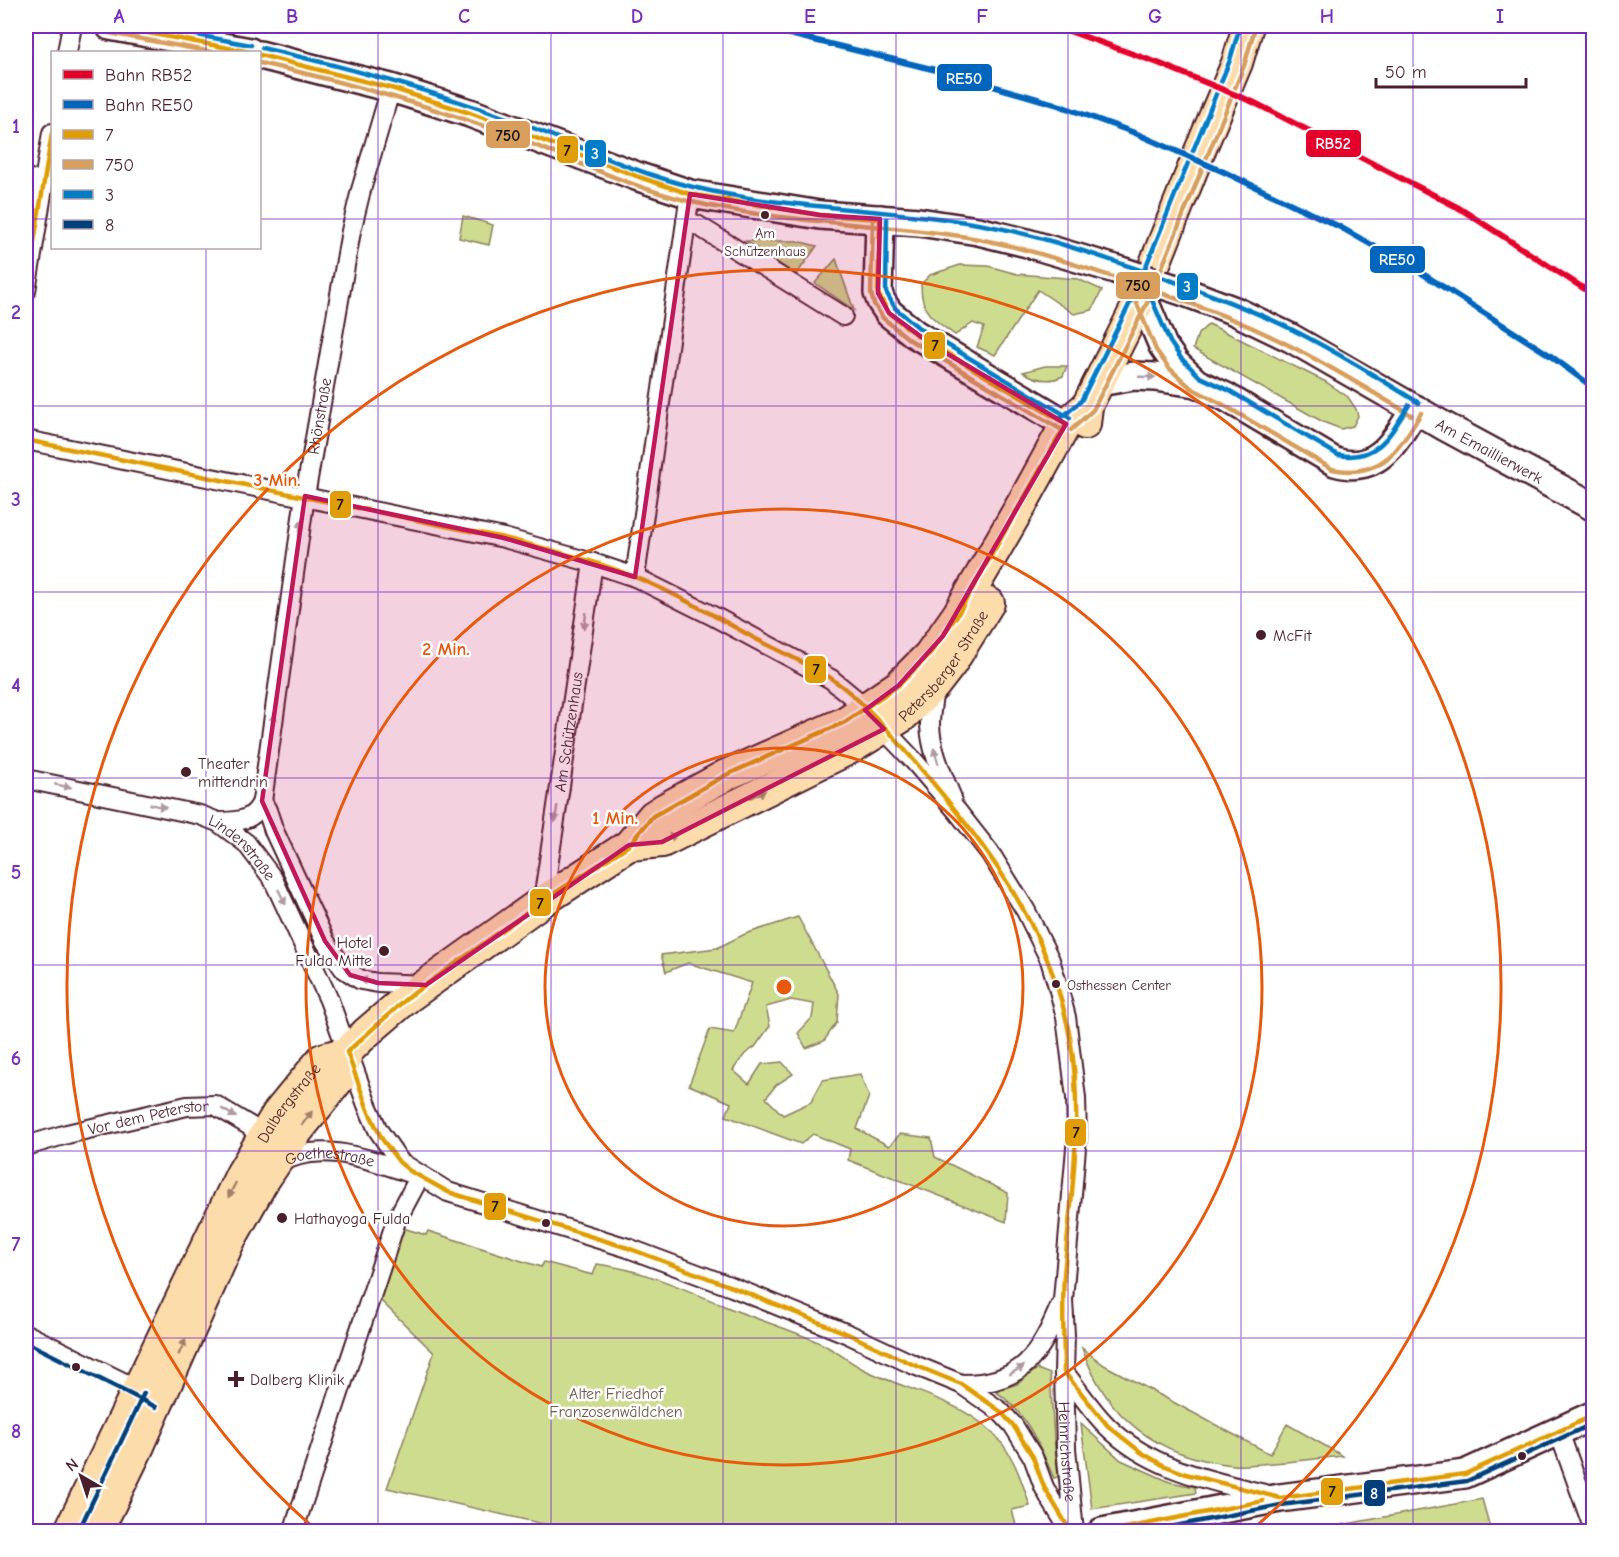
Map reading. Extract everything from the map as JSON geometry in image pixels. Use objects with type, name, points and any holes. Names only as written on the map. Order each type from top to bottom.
[{"type":"main road","points":[[110,26],[245,51]]},
{"type":"main road","name":"Petersberger Straße","points":[[347,1052],[386,1014],[543,901],[629,845],[662,842],[853,747],[899,685],[929,655],[944,636],[1084,404],[1142,296],[1238,63],[1248,26]]},
{"type":"main road","name":"Am Emaillierwerk","points":[[261,55],[391,88],[470,113],[639,177],[688,208],[919,222],[978,231],[1027,243],[1185,292],[1235,311],[1291,338],[1593,507]]},
{"type":"main road","points":[[880,219],[877,285],[880,302],[889,313],[915,334],[1084,404],[1134,376],[1155,376],[1196,383]]},
{"type":"main road","points":[[1142,296],[1163,346],[1175,363],[1196,383],[1245,408],[1335,462],[1361,465],[1376,460],[1394,443],[1416,409]]},
{"type":"main road","name":"Petersberger Straße","points":[[874,719],[903,717],[934,686],[951,664],[1001,583],[1084,435],[1084,404]]},
{"type":"main road","name":"Dalbergstraße","points":[[69,1532],[148,1395],[249,1206],[293,1137],[341,1077],[347,1052],[322,1059],[277,1114],[216,1222],[148,1395],[97,1532]]},
{"type":"main road","points":[[1102,1532],[1280,1498],[1466,1474],[1593,1415]]},
{"type":"street","points":[[67,51],[72,26]]},
{"type":"street","name":"Rhönstraße","points":[[262,801],[305,496],[351,231],[391,88]]},
{"type":"street","points":[[26,291],[51,140]]},
{"type":"street","points":[[26,178],[44,182]]},
{"type":"street","points":[[688,208],[697,225],[843,316]]},
{"type":"street","points":[[635,577],[688,208]]},
{"type":"street","name":"Heinrichstraße","points":[[26,440],[504,538],[593,563],[635,577],[831,679],[849,693],[874,719],[957,810],[990,853],[1026,911],[1050,960],[1066,1017],[1076,1098],[1077,1136],[1063,1300],[1066,1448],[1073,1532]]},
{"type":"street","name":"Am Schützenhaus","points":[[543,901],[593,563]]},
{"type":"street","name":"Heinrichstraße","points":[[934,686],[930,723],[931,738],[936,758],[957,810]]},
{"type":"street","name":"Lindenstraße","points":[[26,779],[186,812],[218,822],[246,843],[273,879],[328,1000],[347,1052]]},
{"type":"street","points":[[218,822],[243,821],[260,808],[262,801]]},
{"type":"street","name":"Lindenstraße","points":[[262,801],[325,941],[343,968],[361,980],[426,985]]},
{"type":"street","name":"Goethestraße","points":[[347,1052],[378,1130],[400,1162],[420,1176],[448,1192],[628,1248],[732,1287],[961,1383],[999,1411],[1013,1425],[1033,1457],[1051,1500],[1073,1532]]},
{"type":"street","name":"Vor dem Peterstor","points":[[26,1146],[187,1106],[215,1105],[250,1126],[261,1139]]},
{"type":"street","name":"Goethestraße","points":[[274,1167],[286,1159],[327,1151],[375,1162],[420,1176]]},
{"type":"street","points":[[293,1532],[396,1221],[420,1176]]},
{"type":"street","name":"Goethestraße","points":[[961,1383],[980,1384],[999,1379],[1025,1365],[1033,1358],[1049,1332],[1063,1300]]},
{"type":"street","points":[[26,1334],[148,1395]]},
{"type":"street","name":"Heinrichstraße","points":[[1064,1372],[1108,1426],[1142,1453],[1186,1474],[1280,1498]]},
{"type":"street","points":[[1558,1432],[1593,1530]]},
{"type":"highlighted area","points":[[690,194],[820,215],[880,219],[878,293],[889,313],[931,344],[1066,424],[943,636],[899,685],[865,710],[884,729],[662,842],[629,845],[426,985],[378,983],[350,975],[325,941],[262,801],[305,496],[504,538],[635,577]]},
{"type":"green space","points":[[463,216],[493,225],[489,245],[459,238]]},
{"type":"green space","points":[[746,241],[797,241],[817,246],[796,275]]},
{"type":"green space","points":[[836,259],[854,310],[815,283]]},
{"type":"green space","points":[[960,265],[988,266],[1017,274],[1078,279],[1102,290],[1092,310],[1074,314],[1038,290],[995,355],[977,347],[984,327],[973,323],[955,335],[929,314],[923,302],[921,284],[930,275]]},
{"type":"green space","points":[[1209,324],[1326,382],[1348,397],[1358,416],[1353,426],[1341,429],[1323,422],[1193,349],[1198,334]]},
{"type":"green space","points":[[1045,366],[1067,366],[1063,376],[1048,380],[1038,379],[1023,372]]},
{"type":"green space","points":[[798,917],[839,994],[837,1022],[824,1041],[806,1048],[798,1033],[812,1018],[814,1004],[791,1000],[766,1007],[770,1026],[755,1047],[745,1054],[733,1070],[749,1084],[762,1064],[782,1062],[793,1074],[776,1085],[766,1098],[783,1115],[811,1102],[823,1080],[860,1074],[869,1096],[857,1129],[889,1146],[900,1134],[931,1138],[935,1157],[1008,1193],[1006,1222],[848,1160],[850,1149],[813,1134],[801,1144],[726,1116],[731,1103],[689,1085],[710,1029],[734,1033],[752,983],[688,963],[666,972],[661,955],[717,948],[745,934]]},
{"type":"green space","name":"Alter Friedhof Franzosenwäldchen","points":[[403,1228],[426,1235],[428,1231],[541,1267],[544,1262],[593,1275],[597,1264],[629,1270],[677,1286],[808,1338],[826,1346],[863,1369],[945,1402],[976,1419],[998,1438],[1010,1455],[1030,1506],[1012,1510],[1017,1529],[1010,1531],[578,1532],[387,1488],[434,1353],[380,1300]]},
{"type":"green space","points":[[1082,1348],[1104,1365],[1270,1454],[1287,1424],[1343,1456],[1236,1465],[1206,1461],[1182,1453],[1159,1443],[1121,1415],[1106,1396]]},
{"type":"green space","points":[[1037,1369],[1050,1374],[1058,1477],[1054,1478],[1037,1441],[1023,1419],[1006,1399],[995,1391],[1017,1384]]},
{"type":"green space","points":[[1081,1424],[1121,1460],[1170,1482],[1195,1487],[1196,1493],[1092,1509]]},
{"type":"green space","points":[[1482,1499],[1491,1531],[1308,1531],[1472,1501]]},
{"type":"rail line","name":"RE50","points":[[735,26],[781,32],[944,72],[1055,104],[1135,133],[1340,227],[1423,274],[1548,354],[1594,388]]},
{"type":"rail line","name":"RB52","points":[[1055,26],[1158,63],[1253,102],[1459,208],[1594,295]]},
{"type":"transit line","name":"7","points":[[110,26],[245,51]]},
{"type":"transit line","name":"3","points":[[148,26],[251,45]]},
{"type":"transit line","name":"3","points":[[1061,418],[1081,401],[1135,293],[1230,60],[1240,26]]},
{"type":"transit line","name":"750","points":[[1071,430],[1093,410],[1149,299],[1244,66],[1255,28]]},
{"type":"transit line","name":"750","points":[[109,33],[207,51]]},
{"type":"transit line","name":"3","points":[[262,48],[326,63],[421,90],[515,121],[603,157],[693,187],[764,200],[943,218],[1017,232],[1075,248],[1192,288],[1272,320],[1340,355],[1419,403]]},
{"type":"transit line","name":"7","points":[[261,55],[391,88],[470,113],[690,194],[820,215],[880,219]]},
{"type":"transit line","name":"750","points":[[261,63],[355,86],[449,114],[621,180],[688,201],[723,209],[794,219],[973,238],[1065,261],[1194,305],[1250,327],[1322,363],[1411,415]]},
{"type":"transit line","name":"7","points":[[26,291],[51,139]]},
{"type":"transit line","name":"750","points":[[873,219],[871,294],[883,318],[910,340],[1062,430]]},
{"type":"transit line","name":"7","points":[[880,219],[878,293],[889,313],[915,334],[1066,424]]},
{"type":"transit line","name":"3","points":[[887,219],[886,292],[895,308],[919,328],[1070,418]]},
{"type":"transit line","name":"3","points":[[1149,293],[1170,342],[1181,358],[1200,377],[1230,391],[1338,455],[1351,456],[1373,450],[1388,436],[1409,405]]},
{"type":"transit line","name":"750","points":[[1135,299],[1156,350],[1169,368],[1191,388],[1332,469],[1363,470],[1387,459],[1405,439],[1421,413]]},
{"type":"transit line","name":"7","points":[[347,1052],[407,998],[543,901],[629,845],[653,816],[726,775],[845,722],[899,685],[929,655],[958,614],[1066,424]]},
{"type":"transit line","name":"7","points":[[26,440],[504,538],[587,560],[650,583],[681,598],[804,663],[832,679],[855,697],[877,718],[967,825],[1012,890],[1048,961],[1061,998],[1070,1038],[1076,1097],[1073,1186],[1063,1287],[1064,1372],[1108,1426],[1142,1453],[1186,1474],[1280,1498],[1465,1474],[1594,1415]]},
{"type":"transit line","name":"7","points":[[347,1052],[368,1110],[382,1139],[399,1162],[410,1171],[448,1192],[628,1248],[732,1287],[848,1334],[961,1384],[1000,1411],[1013,1425],[1033,1457],[1044,1487],[1071,1532]]},
{"type":"transit line","name":"8","points":[[26,1342],[156,1407]]},
{"type":"transit line","name":"8","points":[[78,1532],[144,1393]]},
{"type":"transit line","name":"8","points":[[1145,1532],[1281,1505],[1467,1481],[1594,1423]]},
{"type":"transit line","name":"7","points":[[1105,1532],[1263,1501]]},
{"type":"place","name":"Am Schützenhaus","points":[[765,215]]},
{"type":"place","name":"McFit","points":[[1261,635]]},
{"type":"place","name":"Theater mittendrin","points":[[186,772]]},
{"type":"place","name":"Hotel Fulda Mitte","points":[[384,951]]},
{"type":"place","name":"Osthessen Center","points":[[1056,984]]},
{"type":"place","name":"Hathayoga Fulda","points":[[282,1218]]},
{"type":"place","name":"Dalberg Klinik","points":[[236,1379]]}]
